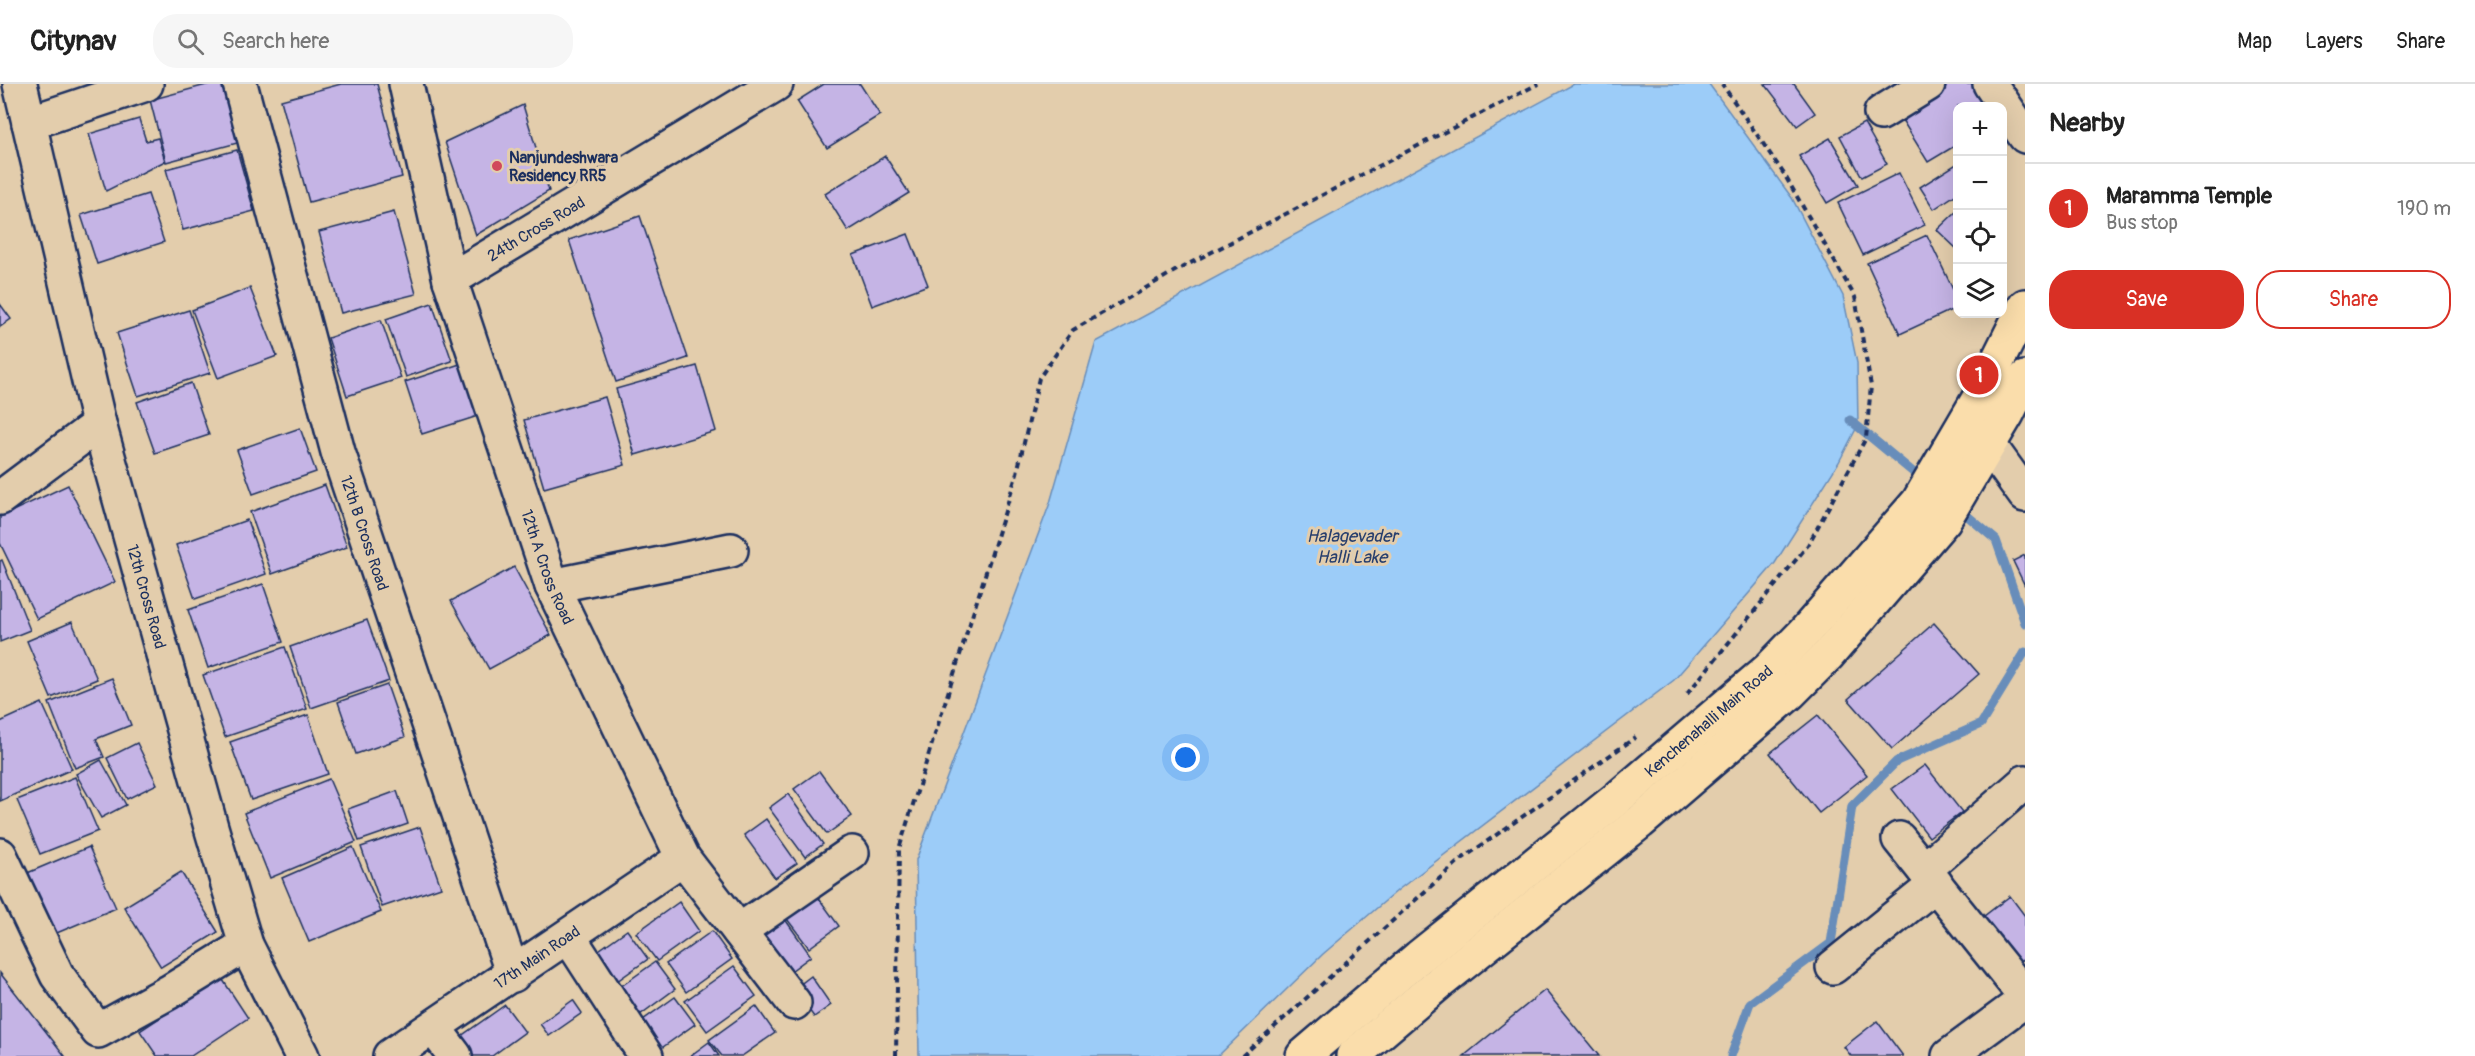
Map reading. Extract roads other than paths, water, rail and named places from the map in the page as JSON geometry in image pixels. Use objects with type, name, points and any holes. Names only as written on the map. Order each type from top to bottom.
[{"type":"main road","name":"Kenchenahalli Main Road","points":[[1303,1056],[1419,957],[1619,797],[1768,669],[1812,624],[1918,502],[1979,398],[2025,306]]},
{"type":"main road","name":"Kenchenahalli Main Road","points":[[1353,1056],[1449,975],[1640,822],[1790,693],[1850,629],[1944,520],[1989,445],[2025,378]]},
{"type":"street","name":"12th Cross Road","points":[[20,84],[99,423],[246,945],[302,1056]]},
{"type":"street","points":[[29,123],[146,84]]},
{"type":"street","name":"12th B Cross Road","points":[[240,84],[338,452],[513,975]]},
{"type":"street","name":"12th A Cross Road","points":[[406,84],[450,280],[552,586],[683,858],[794,1003]]},
{"type":"street","name":"24th Cross Road","points":[[450,280],[776,84]]},
{"type":"street","points":[[1881,113],[1928,84]]},
{"type":"street","points":[[1990,84],[2025,136]]},
{"type":"street","points":[[0,498],[99,423]]},
{"type":"street","points":[[1989,445],[2025,495]]},
{"type":"street","points":[[552,586],[731,550]]},
{"type":"street","points":[[1833,967],[1930,877],[2025,782]]},
{"type":"street","points":[[1899,839],[2024,993],[1949,1056]]},
{"type":"street","points":[[739,931],[852,853]]},
{"type":"street","points":[[0,855],[57,975],[98,1030],[169,992],[246,945]]},
{"type":"street","name":"17th Main Road","points":[[390,1056],[683,858]]},
{"type":"street","points":[[569,937],[646,1056]]},
{"type":"street","points":[[434,1028],[455,1056]]},
{"type":"water","name":"Halagevader Halli Lake","points":[[1574,84],[1709,84],[1792,198],[1843,296],[1857,363],[1858,425],[1839,462],[1775,563],[1674,680],[1398,890],[1323,954],[1218,1056],[919,1056],[916,860],[1050,503],[1096,342]]},
{"type":"waterway","points":[[1850,420],[1925,482]]},
{"type":"waterway","points":[[1957,507],[1996,540],[2025,623]]},
{"type":"waterway","points":[[1731,1056],[1750,1003],[1831,943],[1852,806],[1897,761],[1981,724],[2025,652]]},
{"type":"place","name":"Nanjundeshwara Residency RR5","points":[[497,166]]},
{"type":"place","name":"Maramma Temple","points":[[1979,375]]}]
